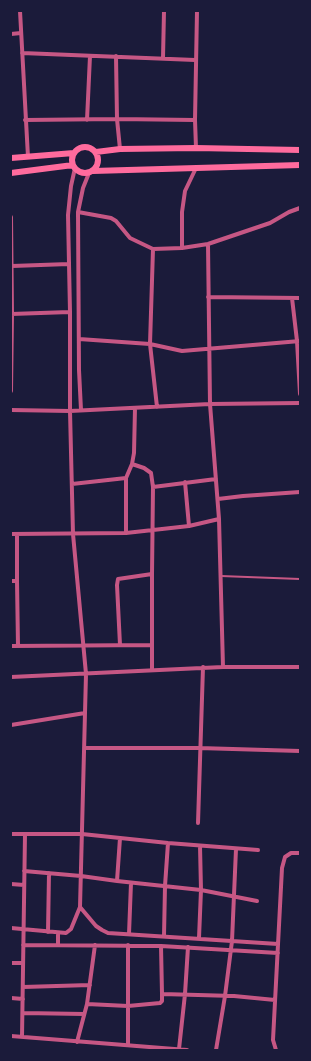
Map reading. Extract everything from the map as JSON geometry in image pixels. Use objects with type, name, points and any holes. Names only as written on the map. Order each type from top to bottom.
[{"type":"main road","points":[[11,158],[74,153],[85,147],[96,152],[120,149],[196,148],[300,150]]},
{"type":"main road","points":[[91,172],[98,164],[96,152]]},
{"type":"main road","points":[[74,153],[72,160],[74,166],[81,173],[196,167],[300,166]]},
{"type":"main road","points":[[11,173],[74,166]]},
{"type":"street","points":[[20,11],[28,157]]},
{"type":"street","points":[[163,58],[164,11]]},
{"type":"street","points":[[196,148],[195,60],[197,11]]},
{"type":"street","points":[[11,34],[21,33]]},
{"type":"street","points":[[22,53],[195,60]]},
{"type":"street","points":[[87,120],[90,56]]},
{"type":"street","points":[[116,56],[117,119],[120,149]]},
{"type":"street","points":[[25,120],[195,120]]},
{"type":"street","points":[[11,928],[66,933],[71,929],[80,907],[86,674],[73,534],[70,411],[68,215],[74,166]]},
{"type":"street","points":[[182,248],[182,212],[185,191],[196,167]]},
{"type":"street","points":[[81,410],[78,212],[83,188],[91,172]]},
{"type":"street","points":[[78,212],[111,218],[116,221],[130,238],[153,249],[182,248],[208,244],[270,223],[289,212],[300,208]]},
{"type":"street","points":[[11,217],[11,391]]},
{"type":"street","points":[[208,244],[210,404],[219,519],[223,667]]},
{"type":"street","points":[[153,249],[150,344],[157,407]]},
{"type":"street","points":[[12,266],[69,264]]},
{"type":"street","points":[[208,298],[300,298]]},
{"type":"street","points":[[292,298],[299,341],[300,394]]},
{"type":"street","points":[[12,314],[70,312]]},
{"type":"street","points":[[79,339],[150,344],[182,351],[299,341]]},
{"type":"street","points":[[11,410],[70,411],[210,404],[300,403]]},
{"type":"street","points":[[126,533],[126,478],[132,464],[135,408]]},
{"type":"street","points":[[132,464],[148,470],[152,477],[153,487],[152,670]]},
{"type":"street","points":[[72,484],[126,478]]},
{"type":"street","points":[[153,487],[216,479]]},
{"type":"street","points":[[185,482],[189,526]]},
{"type":"street","points":[[218,499],[300,492]]},
{"type":"street","points":[[11,534],[126,533],[189,526],[219,519]]},
{"type":"street","points":[[17,534],[18,646]]},
{"type":"street","points":[[120,645],[116,585],[118,579],[152,574]]},
{"type":"street","points":[[11,582],[17,581]]},
{"type":"street","points":[[11,646],[152,645]]},
{"type":"street","points":[[11,677],[203,667],[300,667]]},
{"type":"street","points":[[198,823],[199,748],[203,667]]},
{"type":"street","points":[[11,725],[85,713]]},
{"type":"street","points":[[84,748],[199,748],[300,751]]},
{"type":"street","points":[[11,834],[82,834],[200,846],[258,850]]},
{"type":"street","points":[[22,1037],[25,834]]},
{"type":"street","points":[[117,881],[120,838]]},
{"type":"street","points":[[164,936],[168,843]]},
{"type":"street","points":[[199,938],[200,846]]},
{"type":"street","points":[[216,1050],[232,941],[236,849]]},
{"type":"street","points":[[276,1050],[273,1040],[282,868],[285,857],[291,853],[300,853]]},
{"type":"street","points":[[24,871],[200,890],[258,901]]},
{"type":"street","points":[[48,873],[48,932]]},
{"type":"street","points":[[128,934],[131,882]]},
{"type":"street","points":[[11,884],[24,885]]},
{"type":"street","points":[[80,907],[102,930],[108,933],[278,944]]},
{"type":"street","points":[[58,933],[58,945]]},
{"type":"street","points":[[179,937],[179,947]]},
{"type":"street","points":[[23,945],[162,946],[278,953]]},
{"type":"street","points":[[77,1042],[87,1004],[95,945]]},
{"type":"street","points":[[128,945],[128,1045]]},
{"type":"street","points":[[87,1004],[128,1006],[158,1004],[162,1001],[162,946]]},
{"type":"street","points":[[179,1049],[188,947]]},
{"type":"street","points":[[11,963],[23,963]]},
{"type":"street","points":[[23,987],[90,985]]},
{"type":"street","points":[[162,994],[225,996],[275,1000]]},
{"type":"street","points":[[11,998],[23,1000]]},
{"type":"street","points":[[22,1013],[84,1014]]},
{"type":"street","points":[[11,1036],[187,1050]]},
{"type":"lane","points":[[221,576],[300,579]]}]
